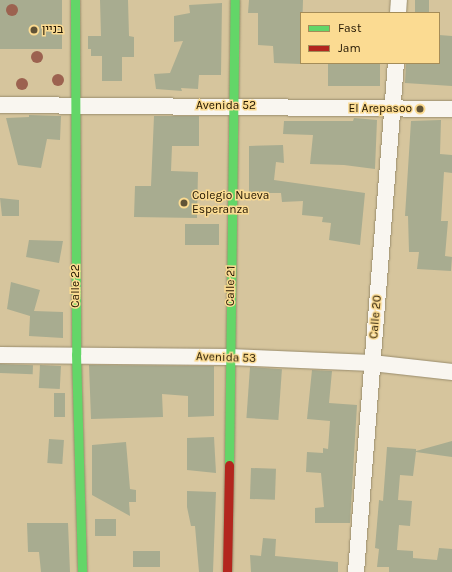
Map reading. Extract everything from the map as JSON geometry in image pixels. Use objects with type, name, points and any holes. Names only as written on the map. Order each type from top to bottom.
[{"type":"street","name":"Calle 22","points":[[75,0],[76,354],[82,572]]},
{"type":"street","name":"Calle 21","points":[[227,572],[235,0]]},
{"type":"street","points":[[398,12],[399,0]]},
{"type":"street","name":"Calle 20","points":[[356,572],[396,64]]},
{"type":"street","name":"Avenida 52","points":[[0,105],[452,109]]},
{"type":"street","name":"Avenida 53","points":[[0,355],[76,354],[230,357],[372,363],[452,372]]},
{"type":"building","name":"בניין","points":[[0,0],[62,0],[62,49],[0,49]]},
{"type":"building","points":[[100,0],[128,0],[129,36],[134,37],[134,57],[122,57],[122,81],[102,81],[102,56],[91,56],[91,49],[88,49],[88,36],[101,36]]},
{"type":"building","points":[[249,0],[303,0],[303,12],[300,12],[300,64],[274,63],[273,46],[258,45],[258,13],[248,13]]},
{"type":"building","points":[[415,0],[429,0],[429,12],[415,12]]},
{"type":"building","points":[[222,3],[221,75],[199,75],[198,89],[181,88],[182,91],[156,89],[154,74],[170,73],[183,41],[174,42],[174,16],[190,13],[189,5]]},
{"type":"building","points":[[440,35],[452,36],[452,86],[405,83],[406,64],[440,64]]},
{"type":"building","points":[[328,64],[380,64],[380,86],[328,86]]},
{"type":"building","points":[[29,115],[61,116],[60,140],[47,139],[41,168],[18,165],[6,118],[29,117]]},
{"type":"building","points":[[154,116],[199,116],[199,146],[172,146],[171,171],[198,172],[197,218],[134,217],[135,186],[151,186]]},
{"type":"building","points":[[354,118],[377,120],[375,169],[344,165],[310,164],[313,135],[283,134],[284,121],[353,121]]},
{"type":"building","points":[[441,120],[440,154],[452,155],[452,173],[444,172],[441,221],[448,221],[445,256],[452,257],[451,271],[417,269],[419,252],[409,252],[408,216],[405,216],[411,121]]},
{"type":"building","points":[[283,145],[284,163],[276,162],[274,180],[365,193],[360,245],[329,240],[331,223],[322,222],[323,217],[302,215],[303,201],[282,202],[281,193],[249,193],[249,146]]},
{"type":"building","points":[[0,198],[19,200],[19,216],[2,216]]},
{"type":"building","points":[[185,224],[219,224],[219,245],[185,245]]},
{"type":"building","points":[[29,240],[63,241],[59,263],[26,257]]},
{"type":"building","points":[[11,282],[40,290],[34,311],[63,312],[63,338],[29,336],[30,316],[7,309]]},
{"type":"building","points":[[0,364],[33,365],[33,374],[0,373]]},
{"type":"building","points":[[40,365],[61,366],[60,389],[39,388]]},
{"type":"building","points":[[89,365],[214,366],[214,416],[188,417],[188,396],[162,394],[163,417],[91,419]]},
{"type":"building","points":[[250,367],[282,369],[278,420],[246,418]]},
{"type":"building","points":[[312,370],[332,371],[329,403],[357,405],[350,523],[315,523],[315,508],[324,507],[321,473],[306,472],[307,452],[323,453],[323,448],[328,449],[330,421],[307,419]]},
{"type":"building","points":[[54,393],[65,393],[65,417],[54,417]]},
{"type":"building","points":[[214,437],[216,473],[187,470],[187,438]]},
{"type":"building","points":[[49,439],[64,440],[62,464],[47,463]]},
{"type":"building","points":[[452,441],[452,457],[416,452],[413,476],[400,475],[398,500],[412,501],[410,526],[399,525],[397,550],[413,551],[413,558],[437,560],[439,548],[452,549],[452,572],[389,572],[389,567],[377,567],[379,549],[375,548],[379,500],[383,501],[387,447],[416,449],[416,451]]},
{"type":"building","points":[[126,442],[130,489],[136,490],[136,502],[129,502],[130,516],[92,495],[92,445]]},
{"type":"building","points":[[251,468],[276,469],[275,500],[250,499]]},
{"type":"building","points":[[187,491],[216,492],[213,572],[199,572],[195,526],[191,526],[187,507]]},
{"type":"building","points":[[95,519],[116,519],[116,536],[95,536]]},
{"type":"building","points":[[27,523],[68,523],[70,572],[41,572],[39,552],[28,552]]},
{"type":"building","points":[[263,538],[276,539],[275,556],[338,562],[338,572],[251,572],[250,555],[261,556]]},
{"type":"building","points":[[133,551],[160,551],[160,567],[133,567]]},
{"type":"traffic: fast","points":[[75,0],[76,354],[82,572]]},
{"type":"traffic: fast","points":[[229,465],[235,0]]},
{"type":"traffic: jam","points":[[227,572],[229,465]]},
{"type":"place","name":"בניין","points":[[34,30]]},
{"type":"place","name":"El Arepasoo","points":[[420,109]]},
{"type":"place","name":"Colegio Nueva Esperanza","points":[[184,203]]}]
